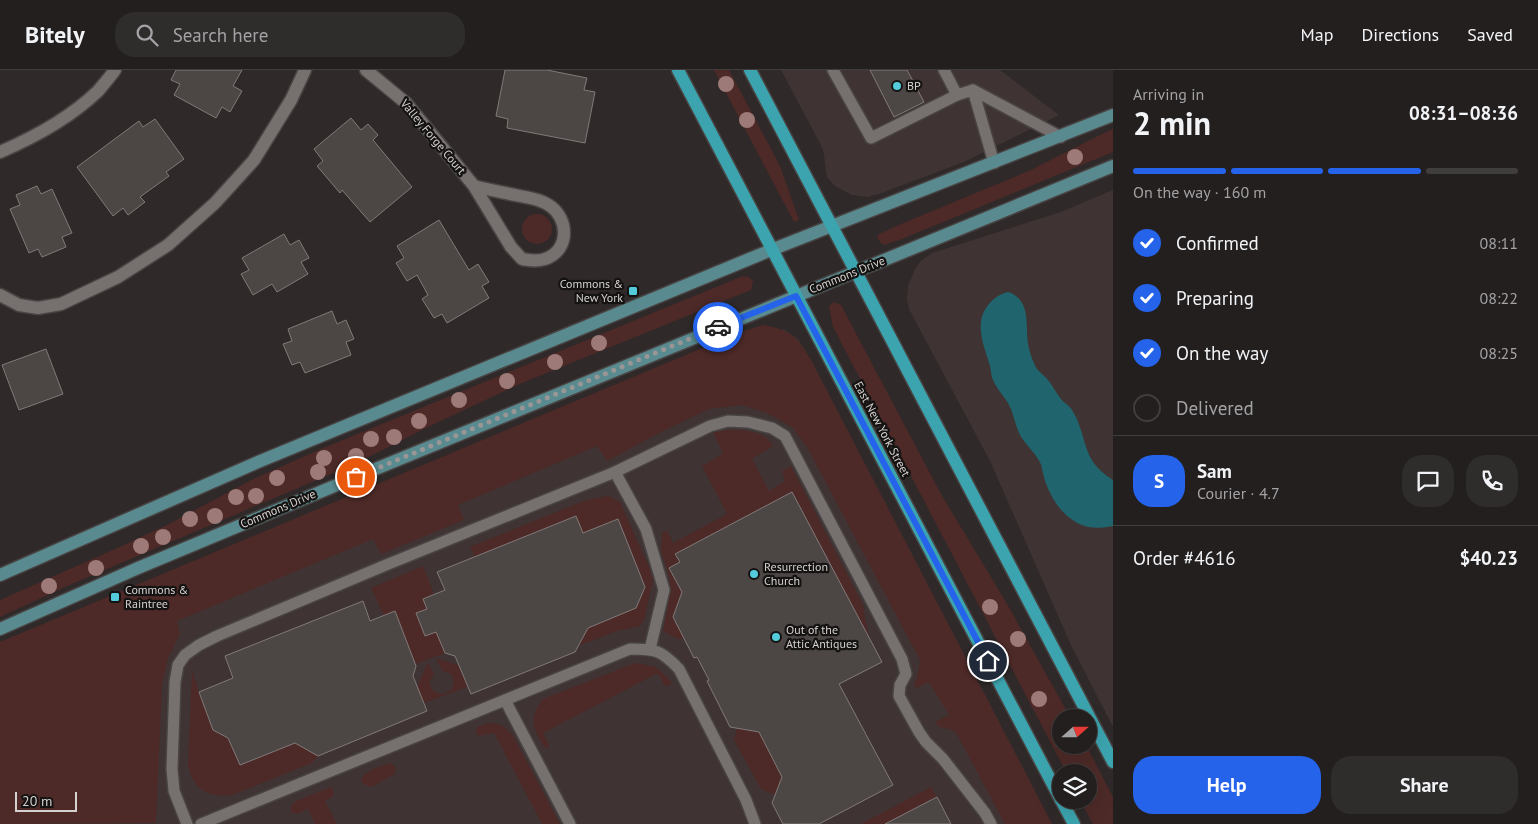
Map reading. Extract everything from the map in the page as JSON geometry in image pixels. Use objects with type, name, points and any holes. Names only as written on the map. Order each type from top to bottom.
[{"type":"main road","name":"East New York Street","points":[[678,70],[1052,783]]},
{"type":"main road","points":[[750,70],[1113,762]]},
{"type":"main road","name":"East New York Street","points":[[1066,809],[1074,824]]},
{"type":"street","points":[[0,152],[47,129],[75,110],[98,90],[115,70]]},
{"type":"street","points":[[0,295],[19,305],[38,308],[61,304],[118,277],[168,245],[215,203],[254,160],[291,100],[305,70]]},
{"type":"street","name":"Valley Forge Court","points":[[366,70],[406,103],[474,186],[511,247],[522,259],[534,261],[546,259],[554,254],[562,243],[565,230],[561,217],[547,204],[474,186]]},
{"type":"street","points":[[0,576],[267,458],[771,250],[1113,115]]},
{"type":"street","name":"Commons Drive","points":[[0,629],[138,568],[319,492],[1113,166]]},
{"type":"lane","points":[[833,70],[871,138],[957,95],[973,90],[1061,137]]},
{"type":"lane","points":[[944,70],[957,95]]},
{"type":"lane","points":[[973,90],[994,163]]},
{"type":"lane","points":[[188,824],[174,791],[172,769],[175,682],[178,665],[185,655],[216,636],[615,472],[710,426],[728,421],[748,422],[772,428],[785,436],[902,659],[906,674],[900,685],[899,696],[918,732],[943,759],[985,813],[990,824]]},
{"type":"lane","points":[[615,472],[646,529],[664,590],[650,649]]},
{"type":"lane","points":[[201,824],[630,649],[650,649],[667,656],[679,669],[746,800],[755,824]]},
{"type":"lane","points":[[505,700],[570,824]]},
{"type":"shaded area","points":[[714,70],[729,70],[780,166],[799,220],[794,222]]},
{"type":"shaded area","points":[[781,70],[1000,70],[1059,115],[966,161],[879,194],[868,197],[852,195],[835,186],[827,177],[823,149]]},
{"type":"shaded area","points":[[1113,129],[1113,152],[902,239],[884,245],[877,238],[879,234],[901,224],[1031,170]]},
{"type":"shaded area","points":[[1113,190],[1113,727],[1071,645],[990,461],[909,309],[907,298],[908,286],[916,267],[932,253],[1061,212]]},
{"type":"shaded area","points":[[537,214],[543,215],[551,223],[551,235],[543,243],[537,244],[531,243],[523,235],[522,229],[523,223],[531,215]]},
{"type":"shaded area","points":[[743,276],[749,277],[753,281],[751,290],[522,383],[357,463],[74,583],[0,617],[0,600],[169,524],[251,480],[316,451]]},
{"type":"shaded area","points":[[834,302],[841,305],[941,494],[1006,602],[1066,709],[1052,709],[1052,745],[833,327],[829,306]]},
{"type":"shaded area","points":[[764,325],[788,332],[797,340],[811,360],[1052,824],[1005,824],[959,738],[953,730],[939,727],[935,722],[949,715],[929,682],[917,688],[914,685],[918,675],[920,660],[807,447],[792,427],[767,413],[742,405],[709,409],[607,461],[597,446],[458,505],[464,520],[381,554],[373,539],[177,621],[180,634],[168,658],[162,684],[156,823],[0,824],[0,642],[743,331]]},
{"type":"shaded area","points":[[783,329],[798,339],[811,360],[1052,824],[0,824],[0,642]]},
{"type":"shaded area","points":[[730,430],[760,434],[773,446],[752,459],[769,491],[785,481],[782,471],[791,466],[863,605],[869,639],[675,554],[680,562],[669,568],[682,592],[673,617],[684,638],[678,639],[663,631],[671,589],[668,572],[661,552],[662,533],[667,530],[673,543],[727,514],[702,466],[723,454],[713,432]]},
{"type":"shaded area","points":[[608,496],[620,502],[653,580],[644,620],[640,626],[617,631],[578,646],[588,628],[636,608],[645,587],[618,519],[583,533],[576,516],[475,557],[470,547],[586,500]]},
{"type":"shaded area","points":[[423,566],[434,594],[423,599],[427,609],[416,614],[425,636],[436,632],[445,653],[416,664],[395,612],[384,616],[371,588]]},
{"type":"shaded area","points":[[436,658],[460,666],[467,687],[424,703],[417,687],[428,662],[434,675],[429,682],[433,691],[441,694],[451,691],[454,683],[451,674],[442,671]]},
{"type":"shaded area","points":[[635,663],[656,667],[672,682],[669,686],[664,685],[658,673],[543,733],[549,745],[549,748],[544,747],[534,723],[535,712],[543,699]]},
{"type":"shaded area","points":[[192,670],[213,730],[228,738],[240,765],[295,743],[318,756],[312,763],[232,795],[215,795],[203,791],[194,781],[188,766]]},
{"type":"shaded area","points":[[488,723],[502,726],[513,736],[560,824],[542,824],[494,733],[479,736],[476,732],[477,727]]},
{"type":"shaded area","points":[[737,728],[759,732],[782,777],[775,795],[761,789],[734,740]]},
{"type":"shaded area","points":[[1057,754],[1091,754],[1096,764],[1062,764]]},
{"type":"shaded area","points":[[391,763],[396,768],[395,774],[371,787],[363,784],[361,779],[367,773]]},
{"type":"shaded area","points":[[1097,766],[1113,797],[1113,824],[1093,824],[1085,809],[1097,809]]},
{"type":"shaded area","points":[[331,787],[334,792],[333,796],[325,801],[337,824],[315,824],[308,809],[297,814],[291,812],[291,806],[296,801]]},
{"type":"shaded area","points":[[931,787],[937,797],[885,824],[861,824]]},
{"type":"water","points":[[1008,292],[1021,301],[1024,308],[1029,348],[1037,369],[1072,410],[1081,429],[1086,447],[1095,464],[1113,480],[1113,526],[1087,527],[1070,518],[1061,509],[1047,486],[1039,461],[1021,437],[1008,403],[993,380],[981,334],[982,319],[984,311],[991,302]]},
{"type":"building","points":[[176,70],[242,70],[233,86],[242,91],[230,112],[222,107],[216,118],[174,95],[180,84],[171,80]]},
{"type":"building","points":[[505,70],[547,70],[587,78],[584,90],[595,92],[585,143],[507,128],[508,119],[496,116]]},
{"type":"building","name":"BP","points":[[870,70],[907,70],[924,102],[894,117]]},
{"type":"building","points":[[351,118],[361,130],[368,124],[378,135],[373,140],[412,187],[370,222],[342,190],[340,193],[317,166],[323,161],[314,149]]},
{"type":"building","points":[[155,119],[184,159],[166,172],[169,176],[140,197],[145,202],[128,215],[123,208],[113,216],[77,167],[139,121],[143,127]]},
{"type":"building","points":[[37,186],[41,194],[52,189],[72,233],[62,237],[66,247],[42,257],[38,249],[29,253],[10,209],[20,205],[16,195]]},
{"type":"building","points":[[439,220],[469,270],[478,264],[489,282],[482,286],[489,298],[447,323],[442,314],[434,318],[422,299],[428,295],[417,275],[407,281],[396,263],[404,258],[397,246]]},
{"type":"building","points":[[284,234],[290,245],[299,240],[309,258],[301,262],[308,274],[277,292],[272,284],[253,295],[241,274],[249,270],[242,258]]},
{"type":"building","points":[[332,311],[337,324],[346,320],[354,339],[346,342],[351,355],[305,373],[300,362],[292,365],[283,344],[292,341],[288,329]]},
{"type":"building","points":[[46,349],[63,394],[19,410],[2,365]]},
{"type":"building","points":[[792,492],[882,662],[839,684],[893,785],[819,824],[783,824],[772,803],[782,777],[759,732],[730,727],[707,681],[709,680],[697,657],[694,658],[673,617],[682,592],[669,568],[680,562],[675,554]]},
{"type":"building","points":[[576,516],[583,533],[618,519],[645,587],[636,608],[588,628],[575,652],[471,694],[455,656],[445,653],[436,632],[425,636],[416,613],[427,609],[423,599],[445,590],[437,572]]},
{"type":"building","points":[[363,601],[370,621],[395,611],[416,666],[413,676],[427,711],[318,756],[295,743],[240,765],[228,738],[213,730],[199,692],[233,678],[225,656]]},
{"type":"building","points":[[937,797],[951,824],[885,824]]},
{"type":"way so far","points":[[356,477],[718,327]]},
{"type":"place","name":"BP","points":[[897,86]]},
{"type":"place","name":"Commons & New York","points":[[633,291]]},
{"type":"place","name":"Resurrection Church","points":[[754,574]]},
{"type":"place","name":"Commons & Raintree","points":[[115,597]]},
{"type":"place","name":"Out of the Attic Antiques","points":[[776,637]]},
{"type":"route","points":[[718,327],[796,296],[988,661]]}]
